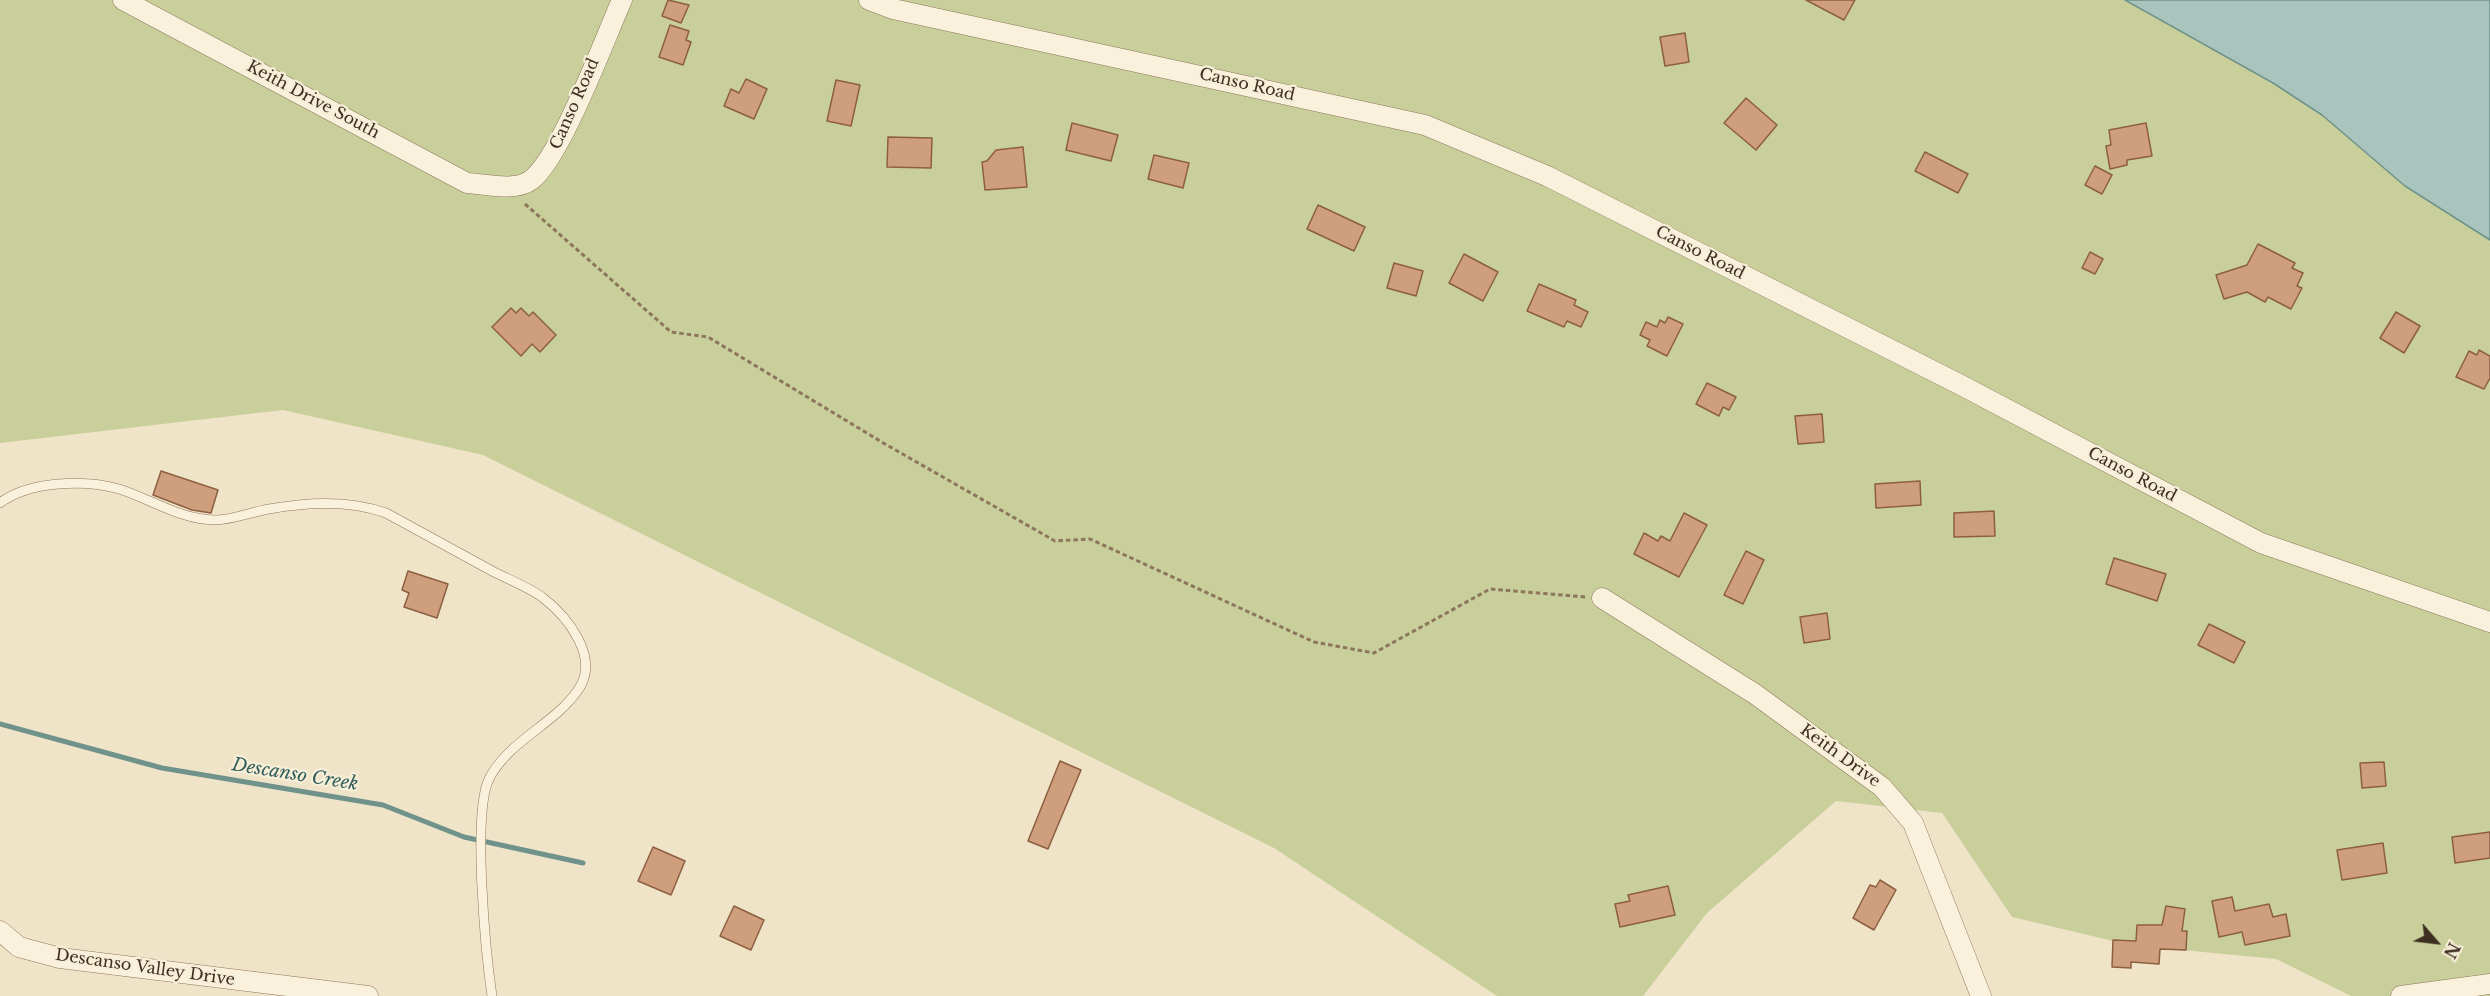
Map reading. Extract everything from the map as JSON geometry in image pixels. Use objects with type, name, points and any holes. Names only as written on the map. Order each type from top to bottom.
[{"type":"street","name":"Keith Drive South","points":[[123,0],[467,183],[506,187]]},
{"type":"street","name":"Canso Road","points":[[506,187],[530,181],[551,159],[622,0]]},
{"type":"street","name":"Canso Road","points":[[869,0],[893,9],[1415,123],[1478,145],[1558,181],[1949,379],[2261,543],[2490,622]]},
{"type":"street","name":"Keith Drive","points":[[1602,598],[1755,694],[1882,787],[1913,823],[1981,996]]},
{"type":"street","name":"Descanso Valley Drive","points":[[0,931],[19,947],[60,958],[368,996]]},
{"type":"street","points":[[2402,996],[2490,984]]},
{"type":"lane","points":[[0,503],[45,484],[83,483],[118,489],[194,519],[217,520],[271,508],[362,505],[386,513],[542,597],[570,624],[583,648],[585,669],[579,689],[500,764],[489,780],[484,799],[484,914],[492,996]]},
{"type":"path","points":[[523,202],[671,332],[708,337],[885,444],[1055,541],[1090,539],[1314,642],[1374,653],[1490,589],[1602,598]]},
{"type":"green space","points":[[0,0],[2125,0],[2273,83],[2322,115],[2405,186],[2490,240],[2490,996],[2351,996],[2276,959],[2130,945],[2012,917],[1942,813],[1836,801],[1707,913],[1643,996],[1497,996],[1274,848],[483,455],[283,410],[0,443]]},
{"type":"water","points":[[2125,0],[2490,0],[2490,240],[2405,186],[2322,115],[2273,83]]},
{"type":"building","points":[[668,0],[689,5],[681,23],[662,16]]},
{"type":"building","points":[[1806,0],[1855,0],[1844,20]]},
{"type":"building","points":[[670,25],[689,31],[686,40],[691,42],[683,65],[659,57]]},
{"type":"building","points":[[1685,33],[1689,62],[1665,66],[1660,37]]},
{"type":"building","points":[[746,79],[767,89],[754,119],[724,106],[731,89],[739,93]]},
{"type":"building","points":[[836,80],[860,85],[851,126],[827,121]]},
{"type":"building","points":[[1746,98],[1777,125],[1756,150],[1724,123]]},
{"type":"building","points":[[1072,123],[1118,135],[1111,161],[1066,150]]},
{"type":"building","points":[[2146,123],[2152,156],[2127,160],[2127,165],[2110,169],[2106,146],[2111,145],[2109,130]]},
{"type":"building","points":[[888,137],[932,138],[931,168],[887,167]]},
{"type":"building","points":[[1023,147],[1027,187],[985,190],[982,162],[987,161],[996,150]]},
{"type":"building","points":[[1925,152],[1968,174],[1958,193],[1915,171]]},
{"type":"building","points":[[1154,155],[1189,163],[1183,188],[1148,179]]},
{"type":"building","points":[[2095,166],[2112,175],[2102,194],[2085,185]]},
{"type":"building","points":[[1318,205],[1365,227],[1354,251],[1307,229]]},
{"type":"building","points":[[2258,244],[2295,263],[2292,268],[2303,273],[2297,286],[2302,288],[2291,309],[2268,297],[2265,302],[2247,292],[2224,299],[2216,275],[2247,265]]},
{"type":"building","points":[[2090,252],[2103,259],[2095,274],[2082,268]]},
{"type":"building","points":[[1464,254],[1498,272],[1483,301],[1449,283]]},
{"type":"building","points":[[1394,263],[1423,271],[1416,296],[1387,288]]},
{"type":"building","points":[[1539,284],[1576,300],[1574,305],[1588,312],[1581,327],[1567,321],[1564,327],[1527,311]]},
{"type":"building","points":[[511,308],[516,313],[521,308],[529,316],[533,312],[556,335],[540,352],[532,344],[521,356],[492,327]]},
{"type":"building","points":[[2396,312],[2420,326],[2404,353],[2380,338]]},
{"type":"building","points":[[1668,317],[1683,324],[1667,356],[1647,346],[1650,340],[1640,335],[1646,322],[1657,327],[1660,320],[1665,323]]},
{"type":"building","points":[[2479,350],[2490,356],[2490,378],[2484,389],[2456,377],[2469,351],[2477,355]]},
{"type":"building","points":[[1707,383],[1736,397],[1729,410],[1723,407],[1719,416],[1696,404]]},
{"type":"building","points":[[1822,414],[1824,442],[1798,444],[1795,416]]},
{"type":"building","points":[[161,471],[218,490],[211,513],[192,510],[153,495]]},
{"type":"building","points":[[1920,481],[1921,505],[1876,508],[1875,484]]},
{"type":"building","points":[[1994,511],[1995,536],[1954,537],[1954,513]]},
{"type":"building","points":[[1684,513],[1707,525],[1679,577],[1634,554],[1644,533],[1658,541],[1661,536],[1670,541]]},
{"type":"building","points":[[1746,551],[1764,560],[1743,604],[1724,595]]},
{"type":"building","points":[[2114,558],[2166,574],[2157,601],[2106,584]]},
{"type":"building","points":[[408,571],[448,584],[437,618],[404,607],[409,593],[402,590]]},
{"type":"building","points":[[1827,613],[1830,639],[1804,643],[1800,617]]},
{"type":"building","points":[[2209,624],[2245,642],[2234,663],[2198,645]]},
{"type":"building","points":[[1060,761],[1081,770],[1048,849],[1028,841]]},
{"type":"building","points":[[2384,762],[2386,786],[2362,788],[2360,763]]},
{"type":"building","points":[[2490,832],[2490,858],[2455,863],[2452,837]]},
{"type":"building","points":[[2383,843],[2387,873],[2342,880],[2337,850]]},
{"type":"building","points":[[653,847],[685,861],[671,895],[638,881]]},
{"type":"building","points":[[1880,880],[1896,890],[1874,930],[1853,918],[1870,885],[1876,887]]},
{"type":"building","points":[[1668,886],[1675,915],[1620,927],[1615,904],[1630,901],[1628,895]]},
{"type":"building","points":[[2232,897],[2235,911],[2269,904],[2273,917],[2286,914],[2290,936],[2245,945],[2242,932],[2219,937],[2212,901]]},
{"type":"building","points":[[734,906],[764,920],[751,950],[720,936]]},
{"type":"building","points":[[2166,906],[2185,909],[2182,931],[2187,931],[2186,950],[2160,949],[2159,964],[2131,962],[2131,968],[2112,967],[2113,940],[2136,941],[2137,925],[2162,925]]},
{"type":"waterway","name":"Descanso Creek","points":[[0,724],[162,768],[383,805],[464,837],[583,863]]}]
